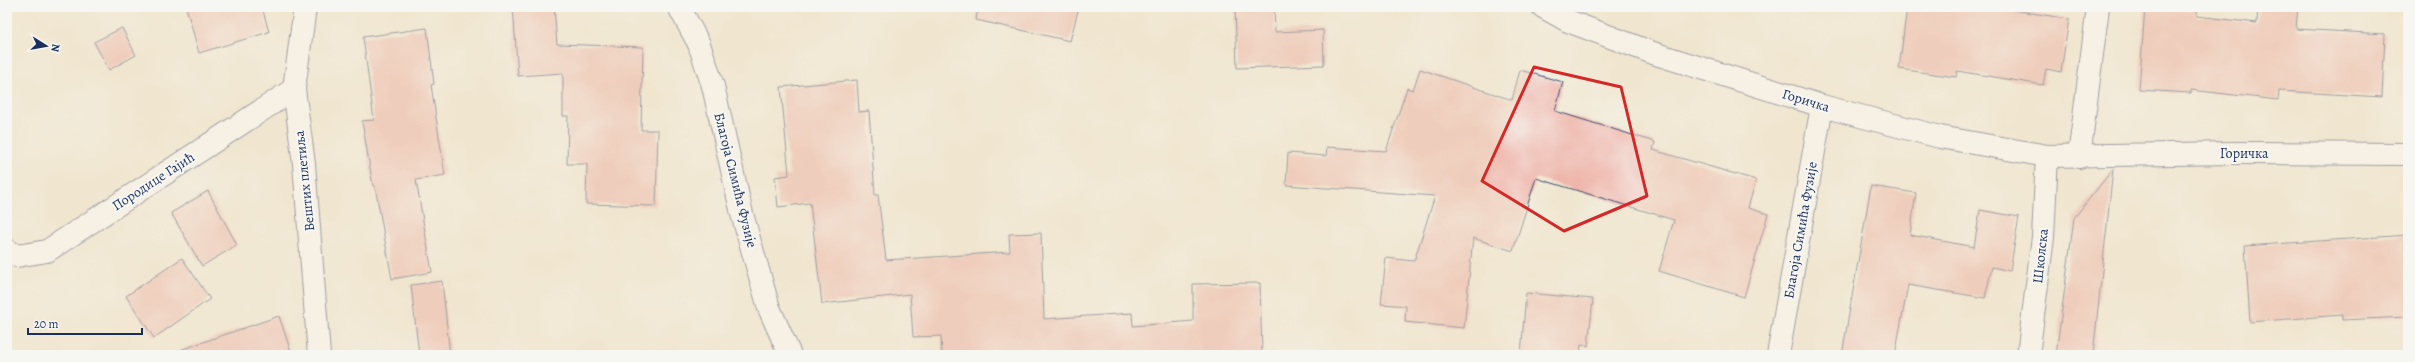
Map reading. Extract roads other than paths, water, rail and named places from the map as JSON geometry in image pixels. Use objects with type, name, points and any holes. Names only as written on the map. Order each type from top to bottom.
[{"type":"street","name":"Вештих плетиља","points":[[305,7],[294,89],[304,164],[319,355]]},
{"type":"street","name":"Благоја Симића Фузије","points":[[679,7],[700,44],[713,86],[744,221],[769,308],[790,355]]},
{"type":"street","name":"Горичка","points":[[1543,7],[1568,21],[1653,53],[1822,106],[1940,137],[2047,156],[2234,153],[2408,154]]},
{"type":"street","points":[[2079,156],[2098,7]]},
{"type":"street","name":"Породице Гајић","points":[[7,250],[17,256],[47,250],[294,89]]},
{"type":"street","name":"Благоја Симића Фузије","points":[[1778,355],[1822,106]]},
{"type":"street","name":"Школска","points":[[2028,355],[2043,237],[2047,156]]}]
